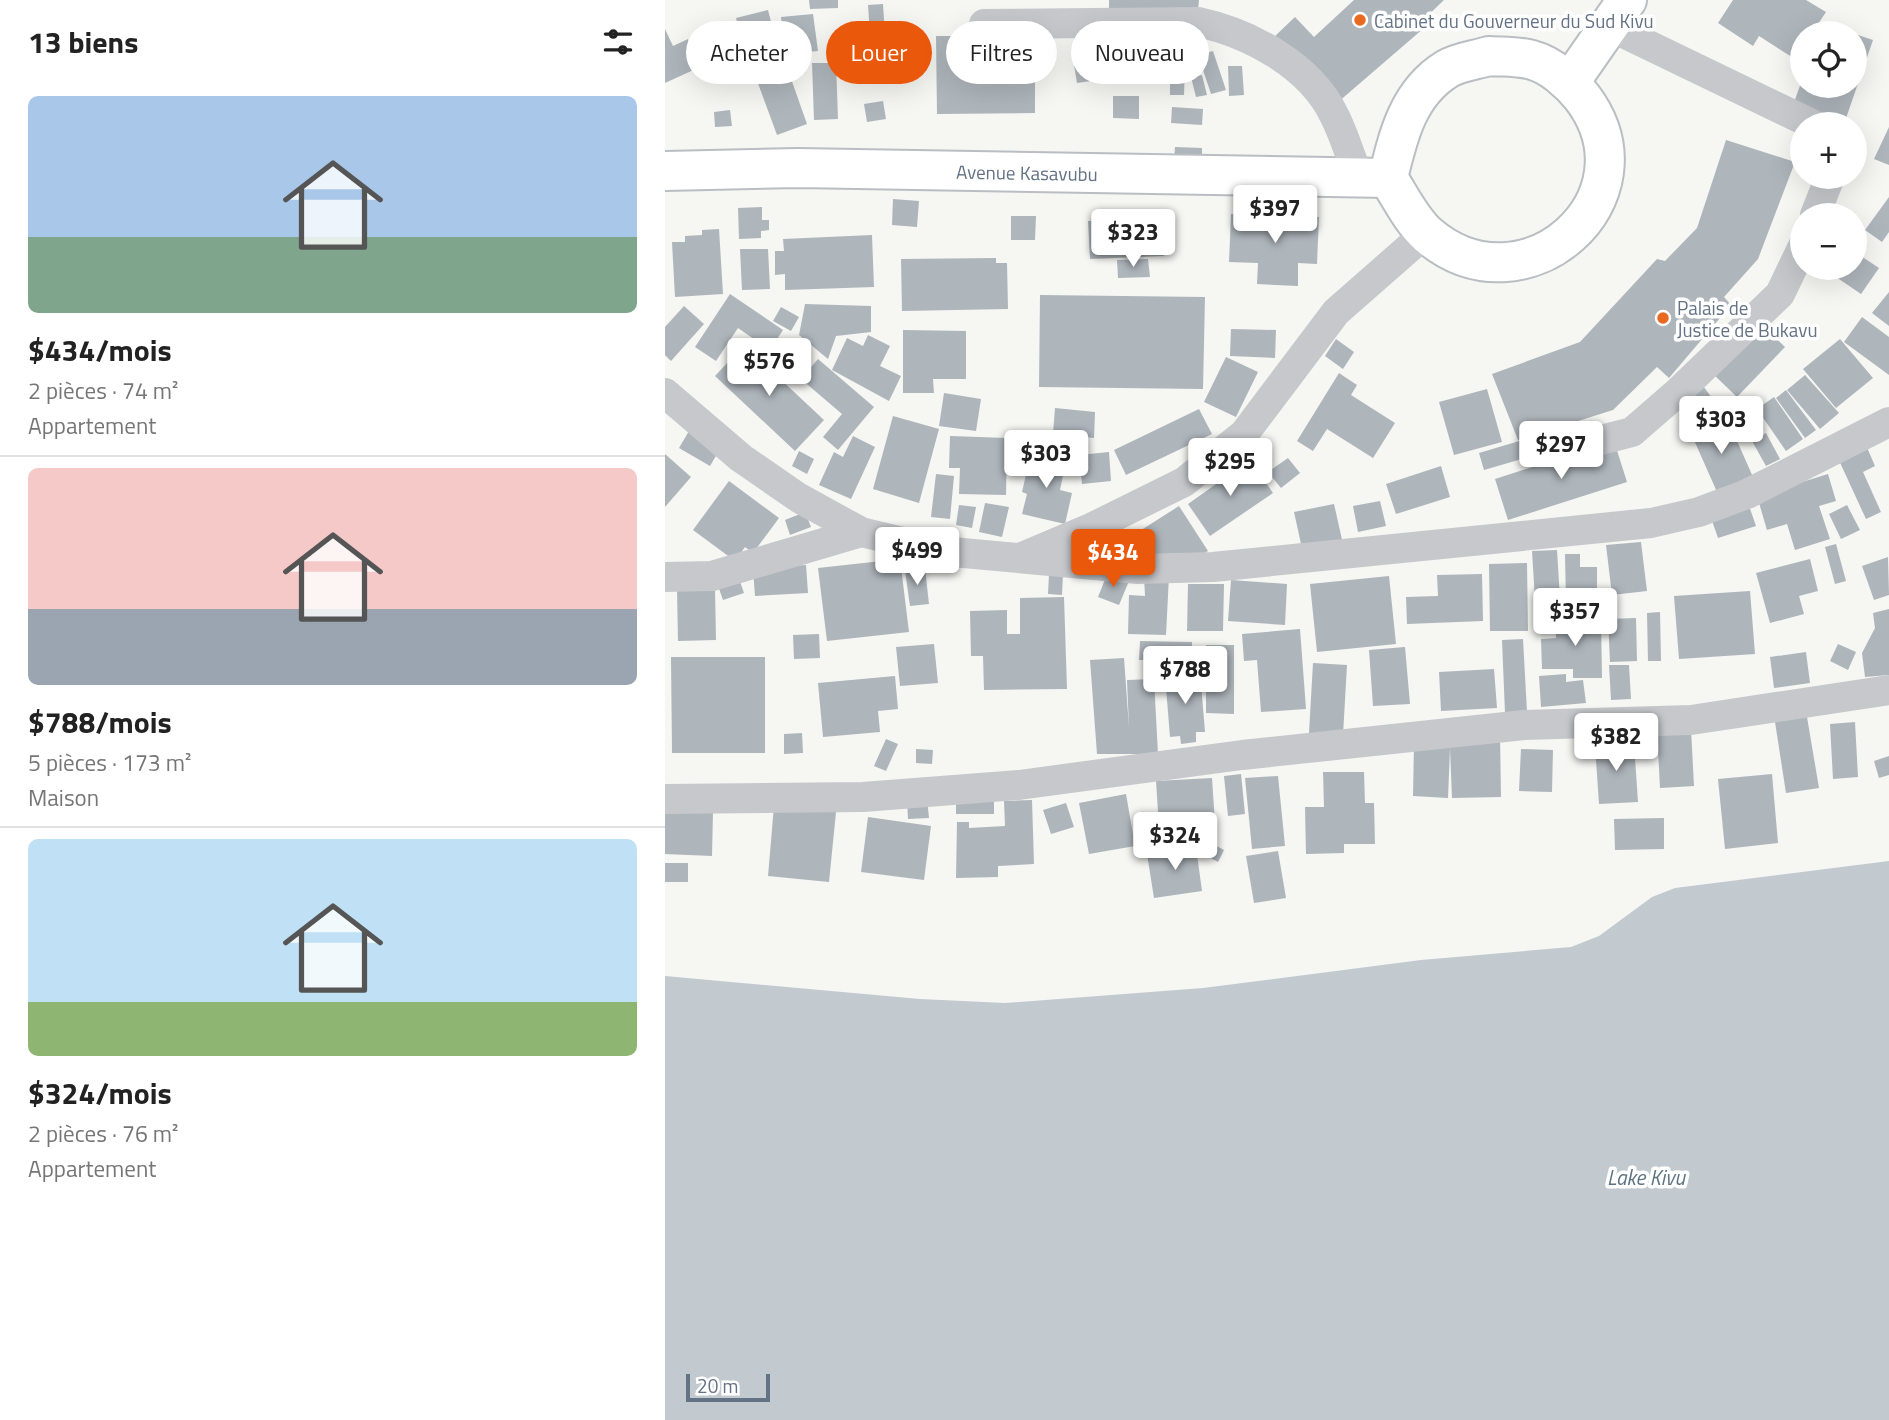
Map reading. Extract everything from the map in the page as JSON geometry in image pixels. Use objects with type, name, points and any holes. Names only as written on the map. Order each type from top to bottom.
[{"type":"street","points":[[1570,82],[1618,13],[1791,112]]},
{"type":"street","points":[[1057,23],[1198,22],[1228,29],[1284,59],[1311,82],[1334,113],[1373,177],[1426,233],[1457,254],[1493,264],[1529,260],[1563,244],[1588,217],[1602,183],[1604,147],[1593,111],[1570,82],[1533,60],[1489,56],[1448,69],[1415,97],[1398,138],[1373,177]]},
{"type":"street","name":"Avenue Kasavubu","points":[[665,171],[798,168],[1373,177]]},
{"type":"street","points":[[1017,559],[1093,527],[1194,474],[1244,434],[1336,313],[1426,233]]},
{"type":"street","points":[[1577,446],[1632,432],[1678,392],[1780,294],[1790,273]]},
{"type":"street","points":[[665,393],[741,457],[799,498],[861,532],[941,551],[1138,569],[1213,567],[1651,523],[1699,512],[1747,494],[1889,422]]},
{"type":"street","points":[[665,577],[712,576],[861,532]]},
{"type":"street","points":[[665,800],[863,797],[1019,785],[1242,755],[1524,725],[1691,720],[1889,690]]},
{"type":"water","name":"Lake Kivu","points":[[1889,861],[1889,1420],[665,1420],[665,976],[920,999],[1005,1003],[1203,988],[1421,960],[1571,947],[1599,936],[1652,897],[1675,888]]},
{"type":"building","points":[[809,0],[838,0],[838,8],[810,9]]},
{"type":"building","points":[[1109,0],[1199,0],[1198,11],[1109,17]]},
{"type":"building","name":"Cabinet du Gouverneur du Sud Kivu","points":[[1354,0],[1444,0],[1419,24],[1424,28],[1337,103],[1274,37],[1295,17],[1314,37]]},
{"type":"building","points":[[1733,0],[1806,0],[1826,12],[1820,21],[1790,21],[1790,56],[1759,36],[1753,46],[1718,23]]},
{"type":"building","points":[[883,4],[884,21],[869,21],[868,5]]},
{"type":"building","points":[[768,10],[771,21],[737,21],[736,18]]},
{"type":"building","points":[[813,14],[818,51],[812,52],[812,21],[781,21],[781,17]]},
{"type":"building","points":[[665,29],[673,46],[686,40],[686,73],[665,83]]},
{"type":"building","points":[[936,36],[946,36],[946,84],[1035,84],[1035,113],[937,114]]},
{"type":"building","points":[[1867,38],[1873,40],[1867,57]]},
{"type":"building","points":[[1213,51],[1226,90],[1211,94],[1208,84],[1209,52]]},
{"type":"building","points":[[812,63],[826,63],[826,84],[837,84],[838,119],[814,120]]},
{"type":"building","points":[[1228,66],[1242,66],[1244,95],[1229,96]]},
{"type":"building","points":[[758,84],[793,84],[807,124],[777,135]]},
{"type":"building","points":[[1170,84],[1184,84],[1184,95],[1170,95]]},
{"type":"building","points":[[1193,84],[1204,84],[1207,95],[1196,97]]},
{"type":"building","points":[[1113,96],[1139,96],[1139,119],[1113,118]]},
{"type":"building","points":[[1796,98],[1853,98],[1848,112],[1791,111]]},
{"type":"building","points":[[883,101],[886,119],[867,122],[864,104]]},
{"type":"building","points":[[1172,107],[1203,109],[1202,125],[1171,123]]},
{"type":"building","points":[[730,110],[732,126],[715,127],[714,112]]},
{"type":"building","points":[[1889,127],[1889,165],[1874,159]]},
{"type":"building","points":[[1726,140],[1790,160],[1790,175],[1758,259],[1724,297],[1731,305],[1669,378],[1657,367],[1613,410],[1518,440],[1492,374],[1580,342],[1657,259],[1665,261],[1697,228]]},
{"type":"building","points":[[1175,147],[1202,148],[1202,163],[1174,162]]},
{"type":"building","points":[[1889,197],[1889,232],[1882,242],[1867,231],[1867,227]]},
{"type":"building","points":[[893,199],[919,201],[917,227],[892,225]]},
{"type":"building","points":[[762,207],[762,220],[769,220],[769,230],[761,231],[761,238],[739,239],[738,208]]},
{"type":"building","points":[[1231,214],[1319,217],[1317,264],[1298,263],[1298,286],[1257,284],[1258,263],[1229,262]]},
{"type":"building","points":[[1011,216],[1036,216],[1035,240],[1011,240]]},
{"type":"building","points":[[1162,218],[1164,256],[1090,259],[1088,221]]},
{"type":"building","points":[[719,229],[723,294],[675,297],[672,242],[685,242],[685,236],[702,235],[702,230]]},
{"type":"building","points":[[872,235],[874,287],[785,290],[785,274],[775,275],[775,251],[784,251],[783,239]]},
{"type":"building","points":[[740,249],[768,249],[770,289],[742,290]]},
{"type":"building","points":[[996,258],[996,263],[1007,263],[1008,309],[902,311],[901,259]]},
{"type":"building","points":[[1148,259],[1150,277],[1118,278],[1117,260]]},
{"type":"building","points":[[1867,260],[1879,268],[1861,294],[1840,280],[1867,280]]},
{"type":"building","points":[[1889,292],[1889,326],[1872,313]]},
{"type":"building","points":[[730,294],[783,330],[770,350],[738,328],[716,361],[695,347]]},
{"type":"building","points":[[1040,295],[1205,297],[1203,389],[1039,387]]},
{"type":"building","points":[[805,304],[871,306],[871,332],[836,336],[828,359],[799,335]]},
{"type":"building","points":[[684,306],[704,324],[671,361],[665,355],[665,327]]},
{"type":"building","points":[[781,307],[799,317],[791,331],[773,321]]},
{"type":"building","points":[[1862,317],[1889,337],[1889,375],[1844,342]]},
{"type":"building","points":[[1759,322],[1785,347],[1737,397],[1711,372]]},
{"type":"building","points":[[1231,329],[1276,330],[1275,358],[1230,356]]},
{"type":"building","points":[[903,330],[966,331],[966,379],[933,379],[934,393],[903,393]]},
{"type":"building","points":[[868,335],[890,346],[880,366],[901,376],[889,401],[832,370],[847,338],[863,346]]},
{"type":"building","points":[[1336,339],[1354,352],[1343,369],[1325,356]]},
{"type":"building","points":[[1840,339],[1873,378],[1836,408],[1803,369]]},
{"type":"building","points":[[744,345],[824,420],[795,451],[715,376]]},
{"type":"building","points":[[1226,357],[1258,372],[1236,417],[1204,402]]},
{"type":"building","points":[[818,359],[874,407],[838,450],[823,437],[842,414],[801,379]]},
{"type":"building","points":[[1339,373],[1357,385],[1351,395],[1395,423],[1373,458],[1327,429],[1313,451],[1297,441]]},
{"type":"building","points":[[1805,375],[1839,413],[1820,429],[1787,390]]},
{"type":"building","points":[[1700,382],[1715,402],[1702,412],[1687,392]]},
{"type":"building","points":[[1487,389],[1502,442],[1454,455],[1439,402]]},
{"type":"building","points":[[1786,390],[1816,430],[1805,438],[1776,398]]},
{"type":"building","points":[[944,393],[981,399],[976,431],[939,426]]},
{"type":"building","points":[[1774,397],[1803,439],[1786,451],[1757,409]]},
{"type":"building","points":[[1055,408],[1095,412],[1094,438],[1053,434]]},
{"type":"building","points":[[1199,409],[1212,434],[1126,475],[1114,450]]},
{"type":"building","points":[[893,416],[939,429],[919,503],[873,489]]},
{"type":"building","points":[[1712,421],[1717,431],[1730,425],[1753,477],[1717,492],[1690,431]]},
{"type":"building","points":[[689,431],[720,449],[710,466],[679,448]]},
{"type":"building","points":[[1766,433],[1780,459],[1766,466],[1752,441]]},
{"type":"building","points":[[853,436],[875,447],[851,499],[819,485],[834,452],[843,457]]},
{"type":"building","points":[[950,436],[1007,438],[1006,495],[959,494],[960,468],[949,468]]},
{"type":"building","points":[[1533,437],[1539,454],[1484,470],[1479,453]]},
{"type":"building","points":[[1614,441],[1627,482],[1508,520],[1495,479]]},
{"type":"building","points":[[1865,443],[1875,466],[1863,472],[1881,512],[1866,519],[1837,456]]},
{"type":"building","points":[[799,451],[814,459],[807,474],[792,466]]},
{"type":"building","points":[[1109,452],[1111,481],[1082,484],[1079,455]]},
{"type":"building","points":[[1031,453],[1066,461],[1060,490],[1072,493],[1065,524],[1022,514],[1027,494],[1022,492]]},
{"type":"building","points":[[665,454],[691,477],[665,507]]},
{"type":"building","points":[[1288,458],[1300,473],[1281,488],[1268,472]]},
{"type":"building","points":[[1250,460],[1273,493],[1210,536],[1188,504]]},
{"type":"building","points":[[1441,466],[1450,497],[1396,514],[1386,484]]},
{"type":"building","points":[[936,474],[954,476],[950,519],[931,517]]},
{"type":"building","points":[[1828,474],[1836,501],[1819,506],[1830,539],[1795,550],[1787,524],[1767,530],[1757,496]]},
{"type":"building","points":[[729,481],[779,518],[753,553],[745,547],[735,561],[693,530]]},
{"type":"building","points":[[1747,500],[1756,526],[1718,538],[1709,512]]},
{"type":"building","points":[[1380,501],[1386,526],[1358,532],[1353,506]]},
{"type":"building","points":[[985,503],[1009,507],[1002,537],[979,532]]},
{"type":"building","points":[[1334,504],[1343,544],[1303,553],[1294,512]]},
{"type":"building","points":[[959,505],[976,507],[972,528],[956,525]]},
{"type":"building","points":[[1847,505],[1860,530],[1841,539],[1829,514]]},
{"type":"building","points":[[1179,506],[1208,551],[1188,563],[1151,558],[1135,534]]},
{"type":"building","points":[[805,512],[811,527],[790,535],[785,520]]},
{"type":"building","points":[[1641,542],[1647,591],[1612,595],[1606,545]]},
{"type":"building","points":[[1836,544],[1846,581],[1835,584],[1825,547]]},
{"type":"building","points":[[1557,550],[1560,599],[1535,600],[1532,551]]},
{"type":"building","points":[[1565,554],[1580,554],[1580,567],[1597,567],[1597,601],[1566,602]]},
{"type":"building","points":[[1888,557],[1889,595],[1874,600],[1862,566]]},
{"type":"building","points":[[900,559],[909,632],[827,641],[818,568]]},
{"type":"building","points":[[1810,559],[1818,591],[1799,596],[1804,614],[1770,623],[1756,573]]},
{"type":"building","points":[[1527,563],[1528,631],[1490,631],[1489,564]]},
{"type":"building","points":[[806,565],[808,593],[755,596],[753,569]]},
{"type":"building","points":[[925,568],[929,604],[910,606],[905,571]]},
{"type":"building","points":[[1108,572],[1129,581],[1119,605],[1098,597]]},
{"type":"building","points":[[1049,574],[1063,574],[1062,595],[1048,594]]},
{"type":"building","points":[[1482,574],[1483,621],[1407,624],[1406,597],[1438,596],[1437,575]]},
{"type":"building","points":[[738,576],[744,593],[723,600],[717,583]]},
{"type":"building","points":[[1144,576],[1169,576],[1166,635],[1128,634],[1129,595],[1145,596]]},
{"type":"building","points":[[1389,576],[1396,644],[1317,652],[1310,584]]},
{"type":"building","points":[[1231,580],[1287,584],[1285,625],[1228,621]]},
{"type":"building","points":[[1188,584],[1224,584],[1223,631],[1187,631]]},
{"type":"building","points":[[715,589],[716,640],[678,641],[677,590]]},
{"type":"building","points":[[1750,591],[1755,654],[1679,659],[1674,596]]},
{"type":"building","points":[[1064,597],[1067,689],[984,690],[983,656],[971,656],[970,611],[1007,610],[1007,634],[1020,634],[1020,598]]},
{"type":"building","points":[[1889,609],[1889,675],[1865,677],[1862,653],[1875,628],[1873,613]]},
{"type":"building","points":[[1660,612],[1661,661],[1648,661],[1647,613]]},
{"type":"building","points":[[1556,618],[1601,618],[1602,678],[1573,678],[1573,669],[1542,669],[1541,639],[1556,638]]},
{"type":"building","points":[[1636,618],[1637,661],[1610,662],[1608,619]]},
{"type":"building","points":[[1300,629],[1306,709],[1261,712],[1257,660],[1244,661],[1242,634]]},
{"type":"building","points":[[819,634],[820,658],[794,659],[793,635]]},
{"type":"building","points":[[1523,639],[1527,712],[1505,713],[1502,640]]},
{"type":"building","points":[[1140,641],[1192,642],[1192,660],[1139,660]]},
{"type":"building","points":[[934,644],[938,683],[900,686],[896,647]]},
{"type":"building","points":[[1838,644],[1856,652],[1848,670],[1830,661]]},
{"type":"building","points":[[1206,645],[1234,645],[1234,714],[1206,713]]},
{"type":"building","points":[[1405,647],[1410,704],[1373,706],[1369,650]]},
{"type":"building","points":[[1806,652],[1810,683],[1774,688],[1770,657]]},
{"type":"building","points":[[671,657],[765,657],[765,753],[672,753]]},
{"type":"building","points":[[1124,658],[1129,728],[1127,680],[1154,679],[1158,754],[1097,754],[1090,660]]},
{"type":"building","points":[[1313,663],[1347,665],[1343,735],[1309,733]]},
{"type":"building","points":[[1609,665],[1629,665],[1631,699],[1611,700]]},
{"type":"building","points":[[1494,669],[1497,708],[1441,711],[1439,672]]},
{"type":"building","points":[[1200,672],[1205,732],[1196,732],[1196,742],[1181,744],[1180,736],[1170,737],[1165,675]]},
{"type":"building","points":[[1566,674],[1566,682],[1583,680],[1586,703],[1541,707],[1539,676]]},
{"type":"building","points":[[895,676],[898,709],[878,711],[880,732],[823,737],[818,683]]},
{"type":"building","points":[[1807,717],[1819,788],[1786,793],[1775,722]]},
{"type":"building","points":[[1855,722],[1858,777],[1833,779],[1830,724]]},
{"type":"building","points":[[1691,729],[1694,786],[1660,788],[1657,730]]},
{"type":"building","points":[[802,733],[803,753],[784,754],[784,734]]},
{"type":"building","points":[[1500,736],[1501,797],[1452,798],[1450,748],[1448,798],[1413,796],[1414,743]]},
{"type":"building","points":[[886,739],[898,744],[886,771],[874,766]]},
{"type":"building","points":[[1634,743],[1638,802],[1599,804],[1595,745]]},
{"type":"building","points":[[916,749],[933,750],[932,764],[916,763]]},
{"type":"building","points":[[1521,749],[1553,750],[1552,792],[1519,791]]},
{"type":"building","points":[[1889,756],[1889,775],[1879,778],[1874,761]]},
{"type":"building","points":[[1323,772],[1364,772],[1365,803],[1374,803],[1375,844],[1344,844],[1344,853],[1306,854],[1305,807],[1324,807]]},
{"type":"building","points":[[1241,774],[1245,814],[1228,816],[1224,776]]},
{"type":"building","points":[[1772,774],[1778,843],[1725,849],[1718,779]]},
{"type":"building","points":[[1278,776],[1285,846],[1252,849],[1245,778]]},
{"type":"building","points":[[1212,778],[1215,823],[1159,827],[1156,781]]},
{"type":"building","points":[[956,794],[994,794],[994,814],[956,814]]},
{"type":"building","points":[[1126,794],[1135,846],[1089,854],[1079,803]]},
{"type":"building","points":[[927,798],[929,818],[908,819],[907,799]]},
{"type":"building","points":[[1032,800],[1034,864],[998,866],[998,877],[956,878],[957,822],[969,822],[969,828],[1005,826],[1004,801]]},
{"type":"building","points":[[1066,803],[1074,827],[1051,834],[1043,810]]},
{"type":"building","points":[[774,806],[836,812],[829,882],[768,876]]},
{"type":"building","points":[[665,810],[713,811],[712,856],[665,854]]},
{"type":"building","points":[[868,817],[931,826],[924,880],[861,872]]},
{"type":"building","points":[[1664,818],[1664,849],[1615,850],[1614,819]]},
{"type":"building","points":[[1207,841],[1224,850],[1218,862],[1201,853]]},
{"type":"building","points":[[1196,847],[1202,891],[1154,898],[1147,854]]},
{"type":"building","points":[[1278,851],[1286,898],[1254,903],[1246,856]]},
{"type":"building","points":[[665,863],[688,863],[688,882],[665,882]]},
{"type":"place","name":"Cabinet du Gouverneur du Sud Kivu","points":[[1360,20]]},
{"type":"place","name":"Palais de Justice de Bukavu","points":[[1663,318]]}]
